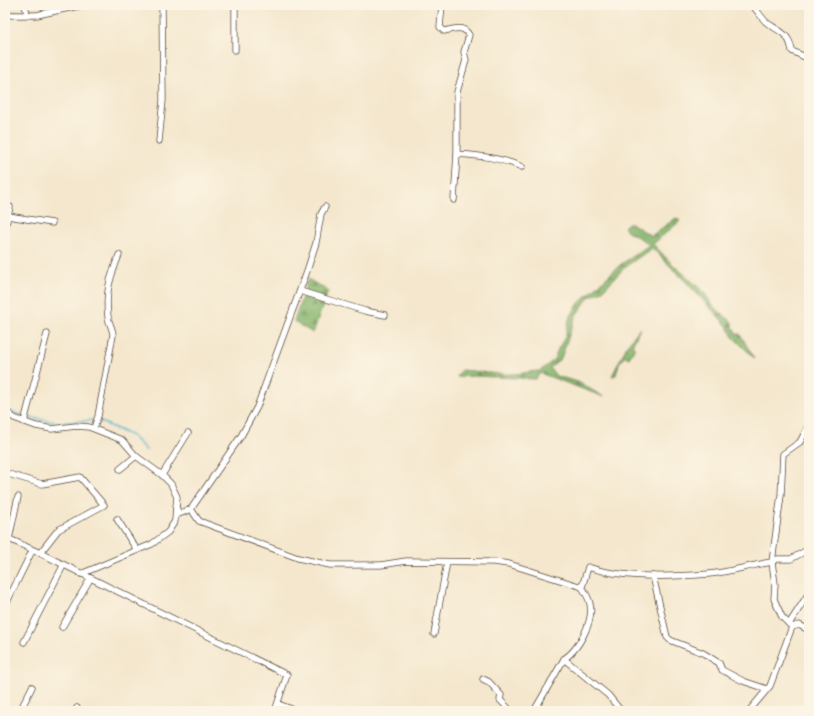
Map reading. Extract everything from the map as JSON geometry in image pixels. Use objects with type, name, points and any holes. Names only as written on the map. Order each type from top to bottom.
[{"type":"street","points":[[25,5],[27,14]]},
{"type":"street","points":[[5,15],[37,15],[83,5]]},
{"type":"street","points":[[159,140],[163,100],[162,5]]},
{"type":"street","points":[[235,5],[236,50]]},
{"type":"street","points":[[442,5],[440,27],[444,31],[458,28],[466,31],[469,35],[464,52],[466,60],[457,92],[457,154],[454,200]]},
{"type":"street","points":[[752,5],[766,21],[782,31],[791,44],[792,51],[809,59]]},
{"type":"street","points":[[457,154],[487,155],[522,167]]},
{"type":"street","points":[[5,229],[10,207]]},
{"type":"street","points":[[176,507],[179,514],[191,509],[241,436],[257,407],[300,291],[316,243],[321,214],[326,207]]},
{"type":"street","points":[[8,216],[52,223]]},
{"type":"street","points":[[94,428],[98,416],[113,335],[109,323],[108,285],[119,255]]},
{"type":"street","points":[[300,291],[364,311],[385,315]]},
{"type":"street","points":[[24,422],[47,334]]},
{"type":"street","points":[[5,410],[14,418],[24,422],[52,429],[76,426],[94,428],[122,440],[136,456],[162,474],[171,484],[177,497],[175,521],[168,532],[152,544],[81,574]]},
{"type":"street","points":[[809,425],[800,442],[783,454],[781,495],[772,562],[775,584],[774,599],[782,617],[791,625],[799,625],[809,630]]},
{"type":"street","points":[[162,474],[188,433]]},
{"type":"street","points":[[120,469],[136,456]]},
{"type":"street","points":[[5,473],[42,484],[80,477],[104,505],[58,530],[40,553]]},
{"type":"street","points":[[18,497],[7,538],[287,675],[275,711]]},
{"type":"street","points":[[191,509],[199,521],[298,558],[330,565],[381,565],[406,561],[494,562],[509,564],[582,587]]},
{"type":"street","points":[[117,519],[137,550]]},
{"type":"street","points":[[5,606],[32,550]]},
{"type":"street","points":[[534,711],[564,660],[571,654],[583,636],[591,611],[590,603],[582,587],[588,567],[602,572],[653,576],[710,574],[772,562],[778,559],[791,559],[809,550]]},
{"type":"street","points":[[434,634],[447,562]]},
{"type":"street","points":[[24,642],[63,566]]},
{"type":"street","points":[[653,576],[667,637],[703,653],[719,663],[722,670],[744,681],[767,688]]},
{"type":"street","points":[[62,627],[90,579]]},
{"type":"street","points":[[749,711],[767,688],[791,625],[809,593]]},
{"type":"street","points":[[564,660],[608,695],[621,711]]},
{"type":"street","points":[[483,679],[489,682],[501,696],[500,700],[511,711]]},
{"type":"street","points":[[20,711],[32,687]]},
{"type":"street","points":[[278,704],[297,711]]},
{"type":"green space","points":[[676,218],[680,221],[653,244],[669,261],[703,291],[714,307],[731,321],[736,334],[740,334],[754,358],[733,337],[728,327],[652,248],[625,267],[602,291],[589,297],[576,315],[561,358],[550,368],[556,376],[578,382],[604,397],[540,373],[536,379],[474,376],[457,377],[461,370],[506,374],[540,371],[554,360],[565,337],[569,319],[579,303],[620,265],[649,245],[626,230],[624,227],[627,224],[633,224],[651,236]]},
{"type":"green space","points":[[308,279],[328,291],[313,333],[294,322]]},
{"type":"green space","points":[[640,328],[632,346],[635,348],[629,358],[625,356],[619,363],[616,375],[612,376],[628,344]]},
{"type":"waterway","points":[[29,12],[36,12],[68,5]]},
{"type":"waterway","points":[[13,12],[25,12]]},
{"type":"waterway","points":[[11,412],[24,416]]},
{"type":"waterway","points":[[28,417],[59,423],[95,420]]},
{"type":"waterway","points":[[99,421],[132,436],[146,450]]}]
